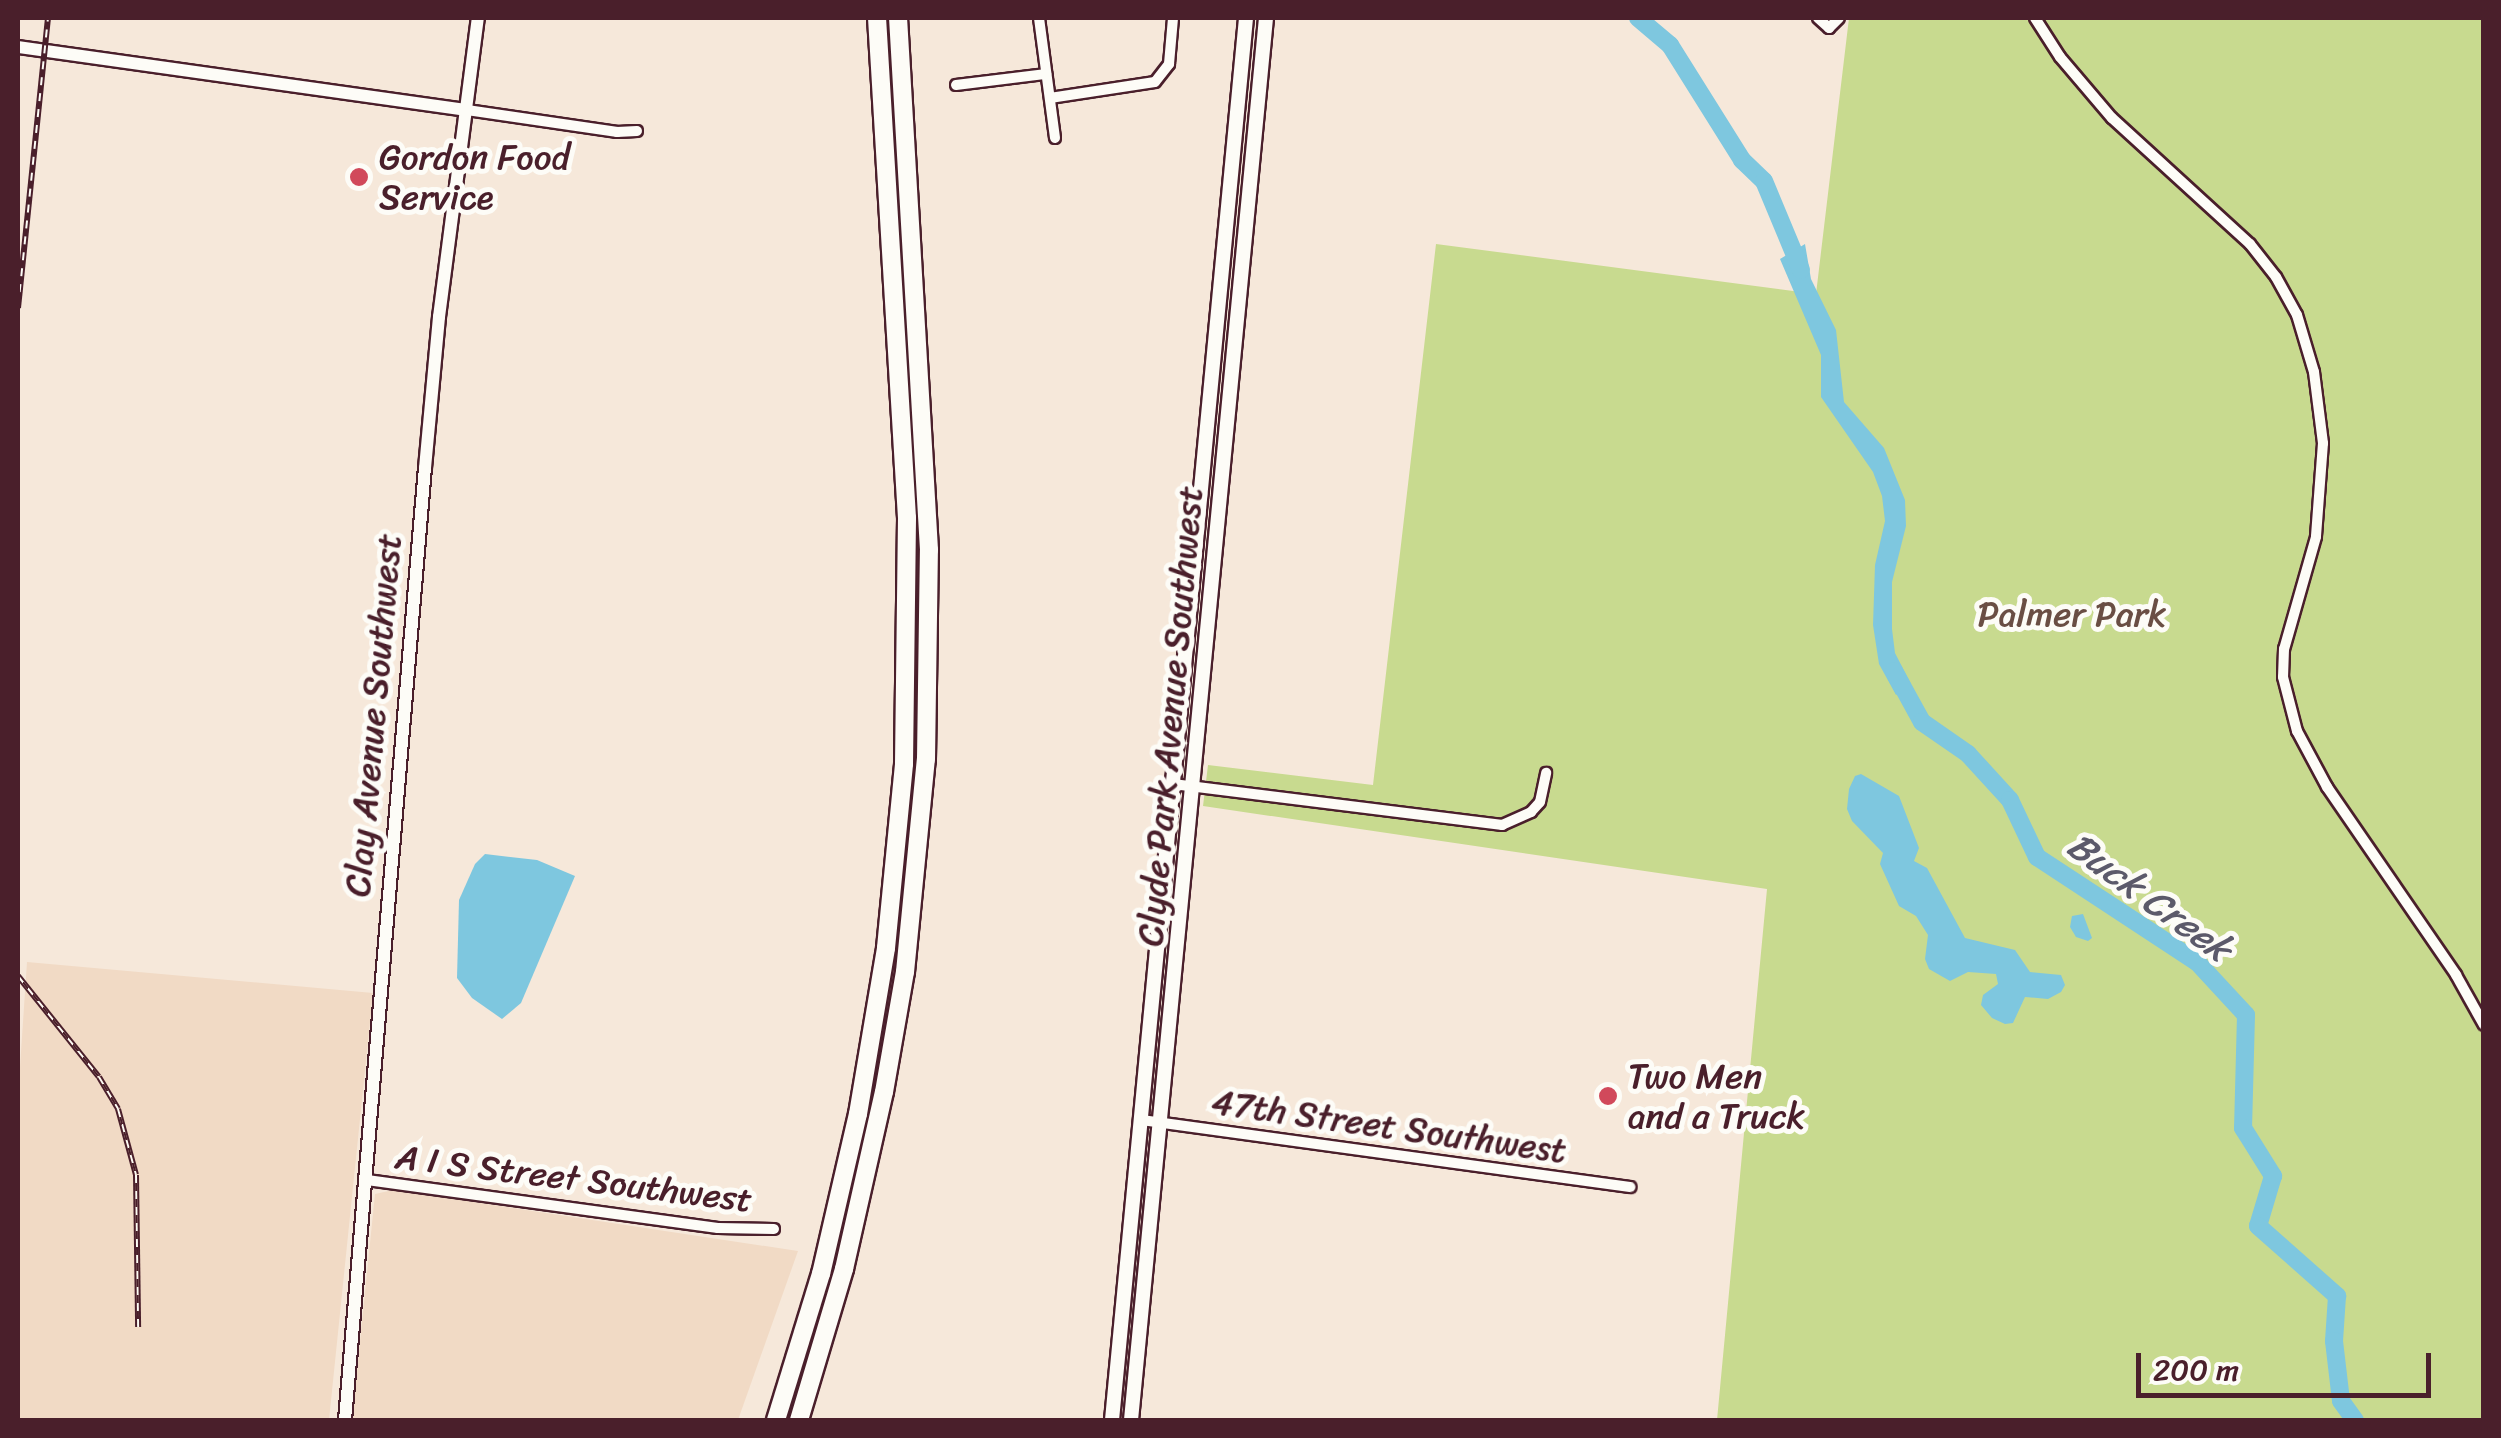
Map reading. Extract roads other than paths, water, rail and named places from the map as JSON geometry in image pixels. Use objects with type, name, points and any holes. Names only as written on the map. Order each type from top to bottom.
[{"type":"highway","points":[[773,1420],[797,1358],[840,1198],[870,1054],[896,864],[904,764],[907,518],[877,18]]},
{"type":"highway","points":[[802,1420],[837,1298],[892,1051],[912,916],[926,759],[929,550],[898,18]]},
{"type":"main road","name":"Clyde Park Avenue Southwest","points":[[1112,1420],[1246,18]]},
{"type":"main road","name":"Clyde Park Avenue Southwest","points":[[1130,1420],[1266,18]]},
{"type":"main road","points":[[1234,145],[1254,147]]},
{"type":"main road","points":[[1208,412],[1228,414]]},
{"type":"main road","points":[[1182,684],[1203,686]]},
{"type":"main road","points":[[1121,1311],[1124,1352],[1138,1356]]},
{"type":"street","name":"Clay Avenue Southwest","points":[[345,1420],[430,412],[478,18]]},
{"type":"street","points":[[1039,18],[1055,138]]},
{"type":"street","points":[[1050,98],[1155,82],[1169,64],[1173,18]]},
{"type":"street","points":[[1817,18],[1830,28],[1839,18]]},
{"type":"street","points":[[2036,18],[2060,57],[2112,118],[2250,244],[2276,277],[2297,315],[2314,372],[2323,443],[2316,537],[2284,649],[2284,676],[2297,730],[2327,787],[2456,976],[2484,1025]]},
{"type":"street","points":[[18,46],[617,132],[636,130]]},
{"type":"street","points":[[956,85],[1046,74]]},
{"type":"street","points":[[1173,784],[1502,825],[1517,820],[1540,802],[1546,773]]},
{"type":"street","name":"47th Street Southwest","points":[[1140,1120],[1630,1187]]},
{"type":"street","name":"A I S Street Southwest","points":[[366,1180],[718,1228],[774,1229]]},
{"type":"water","points":[[1805,244],[1811,279],[1836,330],[1844,402],[1884,448],[1905,500],[1906,526],[1892,582],[1892,629],[1895,653],[1911,684],[1896,695],[1879,664],[1873,625],[1875,565],[1885,521],[1882,496],[1873,472],[1821,397],[1821,355],[1780,259]]},
{"type":"water","points":[[1861,774],[1899,796],[1919,848],[1914,861],[1927,868],[1965,938],[2015,950],[2030,972],[2061,975],[2065,985],[2061,992],[2048,999],[2025,997],[2013,1023],[2005,1024],[1992,1018],[1981,1005],[1983,995],[1998,984],[1996,974],[1968,972],[1950,981],[1929,969],[1925,959],[1928,935],[1916,916],[1899,906],[1880,864],[1883,853],[1852,821],[1847,809],[1849,789],[1855,776]]},
{"type":"water","points":[[485,854],[537,860],[575,876],[521,1003],[502,1019],[472,998],[457,978],[459,900],[475,864]]},
{"type":"water","points":[[2083,914],[2092,938],[2088,941],[2076,937],[2070,927],[2072,916]]},
{"type":"waterway","name":"Buck Creek","points":[[1638,18],[1670,45],[1742,160],[1764,181],[1801,270]]},
{"type":"waterway","name":"Buck Creek","points":[[1894,671],[1922,722],[1968,754],[2010,800],[2037,857],[2197,962],[2246,1015],[2243,1128],[2273,1176],[2258,1226],[2337,1296],[2334,1341],[2341,1401],[2355,1420]]},
{"type":"railway","points":[[18,308],[48,18]]},
{"type":"railway","points":[[18,976],[99,1077],[118,1109],[136,1175],[138,1327]]},
{"type":"place","name":"Gordon Food Service","points":[[359,177]]},
{"type":"place","name":"Two Men and a Truck","points":[[1608,1096]]},
{"type":"park label","name":"Palmer Park","points":[[2072,614]]}]
